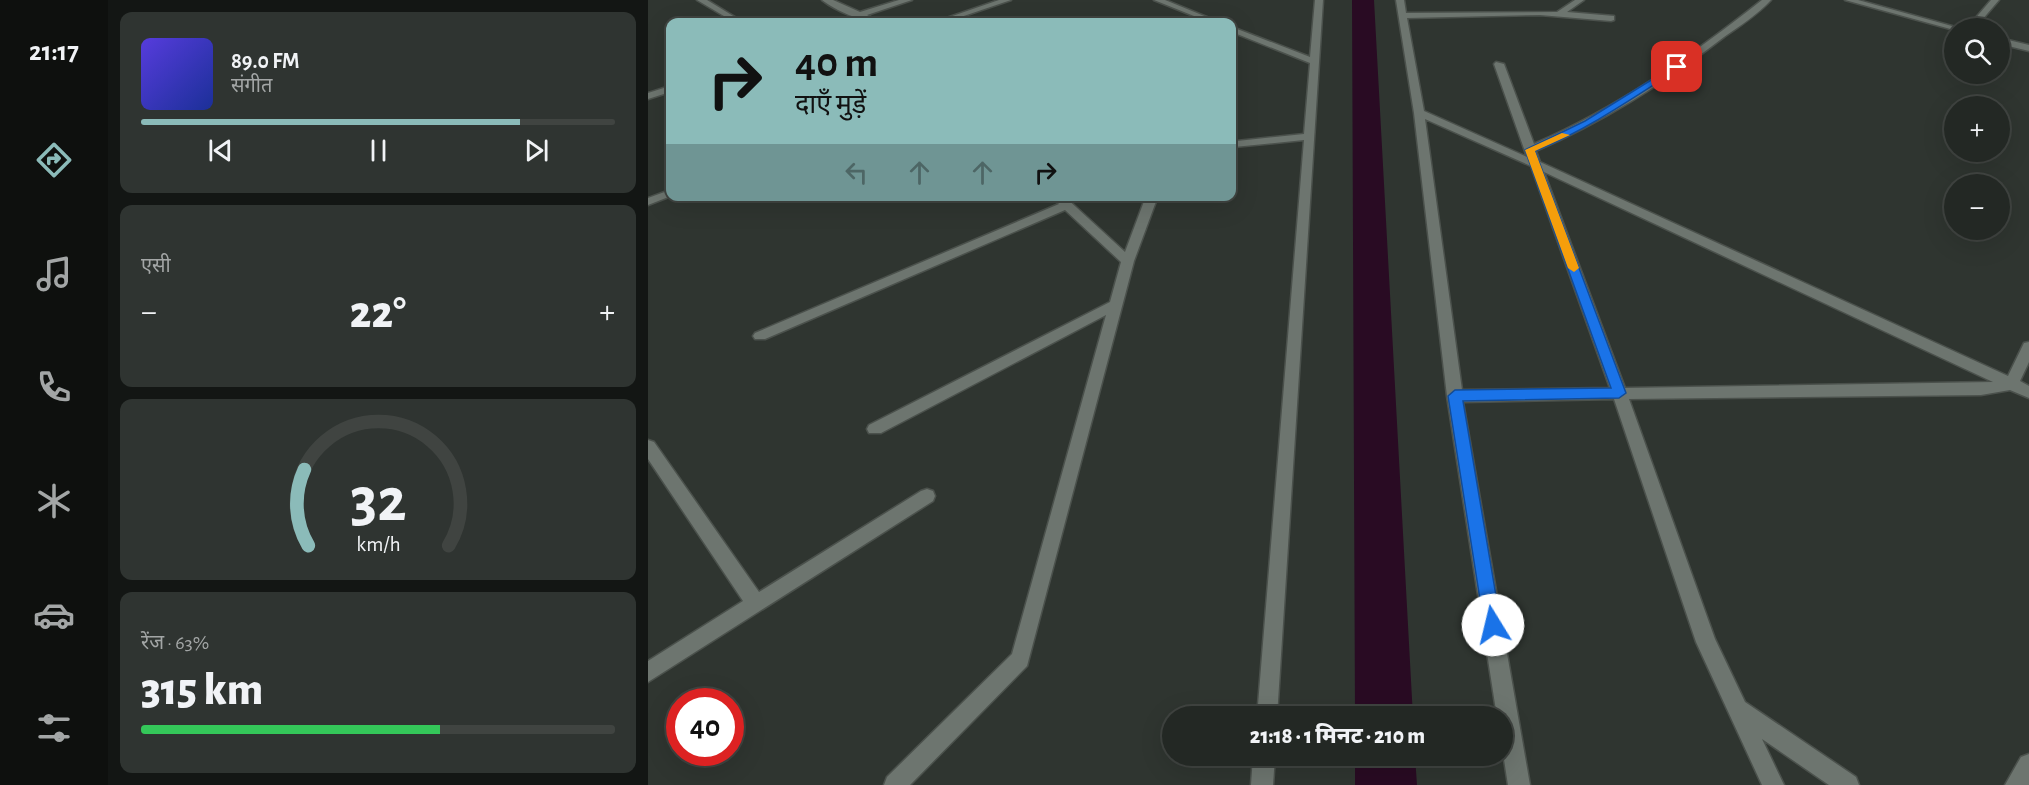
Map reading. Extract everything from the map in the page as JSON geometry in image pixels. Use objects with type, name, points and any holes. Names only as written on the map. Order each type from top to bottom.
[{"type":"street","points":[[701,0],[732,18]]},
{"type":"street","points":[[826,0],[866,18]]},
{"type":"street","points":[[858,15],[908,0]]},
{"type":"street","points":[[951,18],[1007,0]]},
{"type":"street","points":[[1158,0],[1205,18]]},
{"type":"street","points":[[1268,706],[1307,137],[1319,0]]},
{"type":"street","points":[[1400,0],[1419,113],[1455,396],[1519,785]]},
{"type":"street","points":[[1559,14],[1580,0]]},
{"type":"street","points":[[1533,157],[1713,44],[1767,0]]},
{"type":"street","points":[[1849,0],[1944,25]]},
{"type":"street","points":[[1980,18],[1995,0]]},
{"type":"street","points":[[1403,16],[1460,11],[1611,18]]},
{"type":"street","points":[[1236,31],[1313,61]]},
{"type":"street","points":[[2010,43],[2029,48]]},
{"type":"street","points":[[1498,64],[1619,393],[1706,642],[1773,785]]},
{"type":"street","points":[[648,96],[666,90]]},
{"type":"street","points":[[1419,113],[1533,157],[2029,392]]},
{"type":"street","points":[[1236,144],[1307,137]]},
{"type":"street","points":[[648,202],[666,195]]},
{"type":"street","points":[[760,336],[1062,201],[1128,261]]},
{"type":"street","points":[[895,785],[1020,659],[1128,261],[1150,201]]},
{"type":"street","points":[[875,429],[1117,304]]},
{"type":"street","points":[[2011,384],[2029,347]]},
{"type":"street","points":[[1455,396],[1981,389],[2011,384]]},
{"type":"street","points":[[648,446],[756,604]]},
{"type":"street","points":[[648,672],[927,496]]},
{"type":"street","points":[[1737,710],[1848,785]]},
{"type":"street","points":[[2016,785],[2029,765]]},
{"type":"street","points":[[1262,785],[1263,766]]},
{"type":"waterway","points":[[1363,0],[1384,706]]},
{"type":"waterway","points":[[1385,766],[1386,785]]},
{"type":"slow traffic","points":[[1566,135],[1530,150],[1574,268]]},
{"type":"route","points":[[1493,625],[1455,396],[1619,393],[1530,150],[1588,123],[1677,67]]}]
